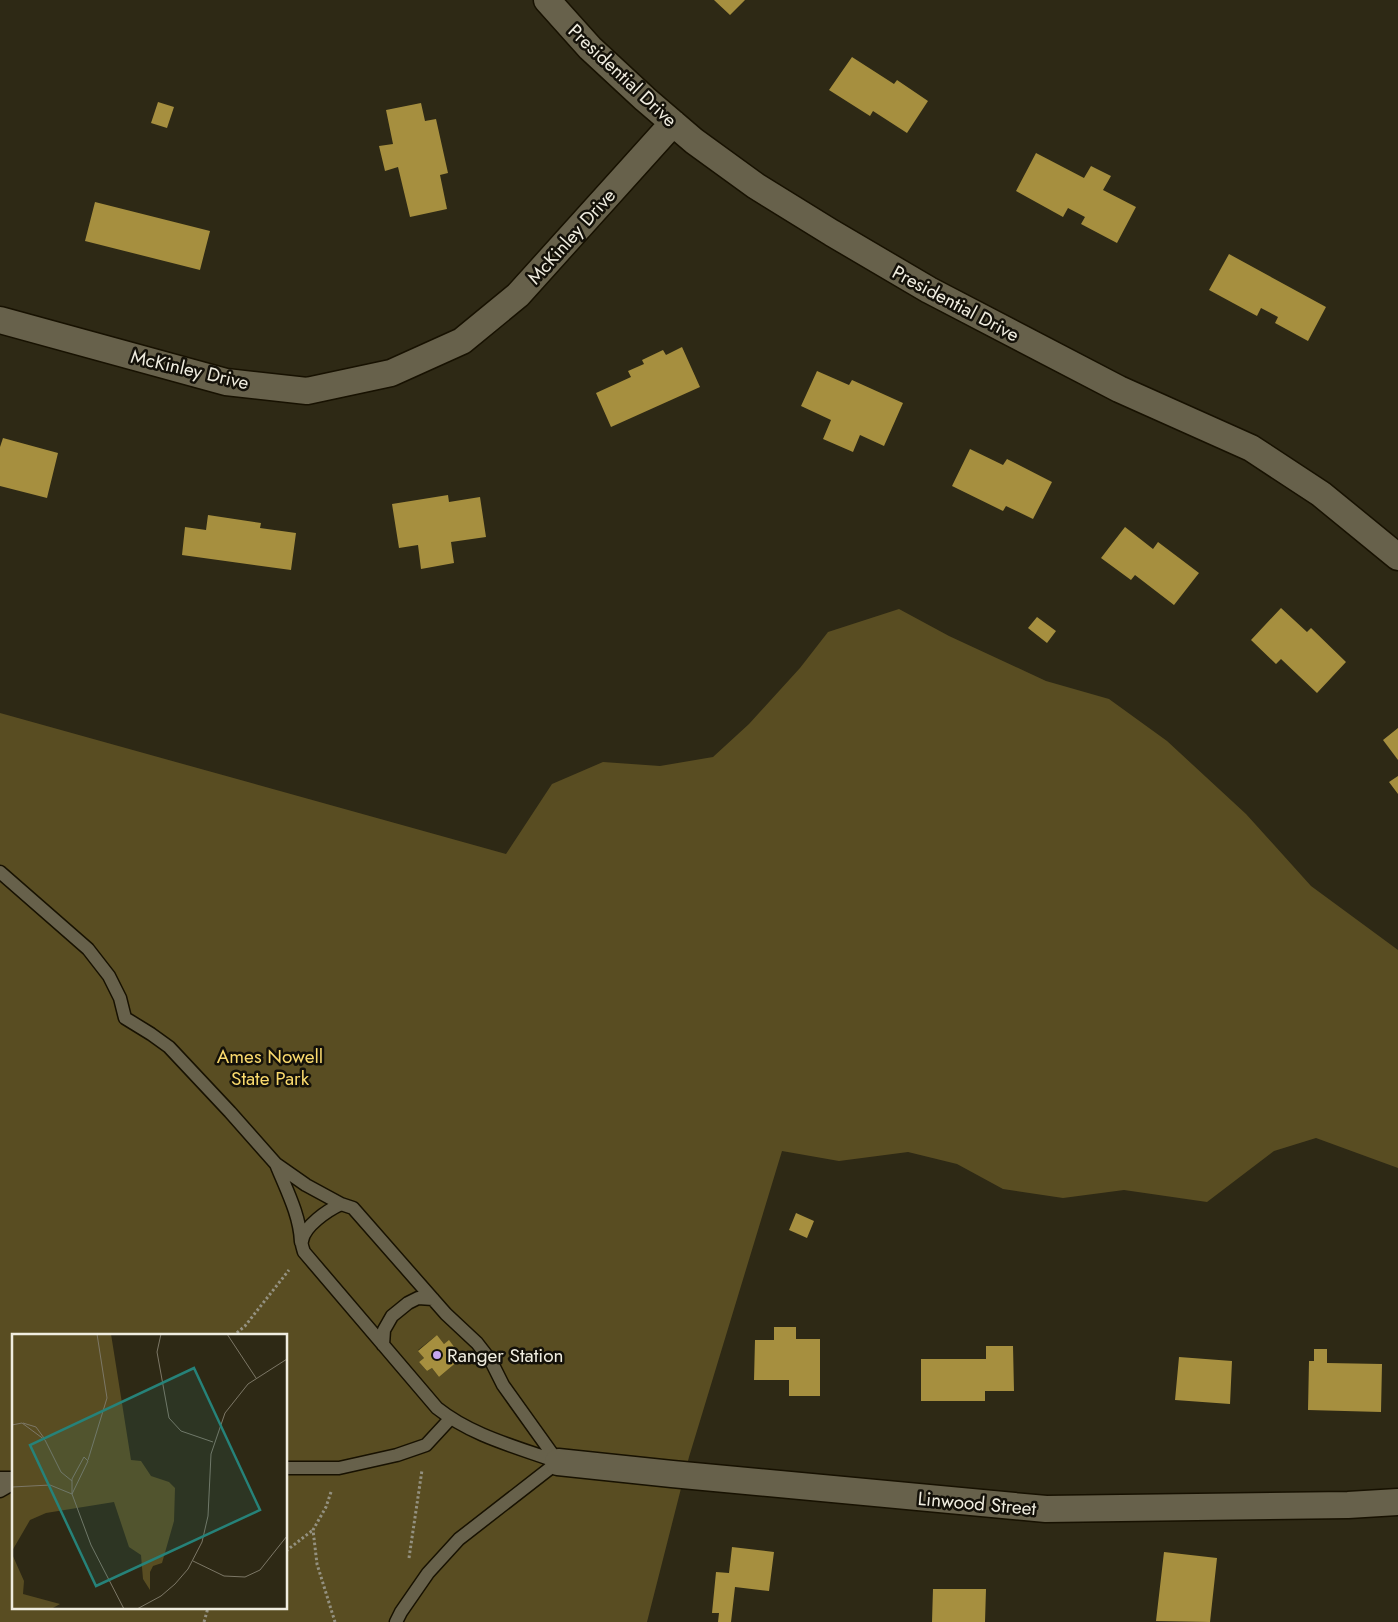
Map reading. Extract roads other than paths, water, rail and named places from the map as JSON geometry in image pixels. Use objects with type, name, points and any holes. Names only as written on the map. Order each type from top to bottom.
[{"type":"street","name":"Presidential Drive","points":[[547,0],[590,48],[673,123],[694,141],[756,186],[929,290],[1118,389],[1251,448],[1321,494],[1398,557]]},
{"type":"street","name":"McKinley Drive","points":[[0,320],[226,382],[307,391],[391,373],[462,341],[518,295],[673,123]]},
{"type":"street","name":"Linwood Street","points":[[558,1462],[1046,1510],[1348,1505],[1398,1502]]},
{"type":"lane","points":[[0,872],[88,949],[110,976],[120,998],[125,1018],[169,1047],[276,1164],[306,1185],[341,1204],[353,1208],[433,1299],[477,1343],[491,1362],[503,1385],[558,1462]]},
{"type":"lane","points":[[276,1164],[295,1214],[302,1247],[437,1408],[450,1419],[484,1436],[558,1462]]},
{"type":"lane","points":[[302,1247],[305,1231],[328,1210],[341,1204]]},
{"type":"lane","points":[[383,1345],[384,1330],[392,1316],[408,1302],[418,1298],[433,1299]]},
{"type":"lane","points":[[288,1468],[339,1468],[397,1455],[426,1445],[450,1419]]},
{"type":"lane","points":[[396,1622],[400,1612],[428,1573],[459,1538],[558,1462]]},
{"type":"lane","points":[[0,1491],[12,1484]]},
{"type":"place","name":"Ranger Station","points":[[437,1355]]},
{"type":"park label","name":"Ames Nowell State Park","points":[[270,1067]]}]
